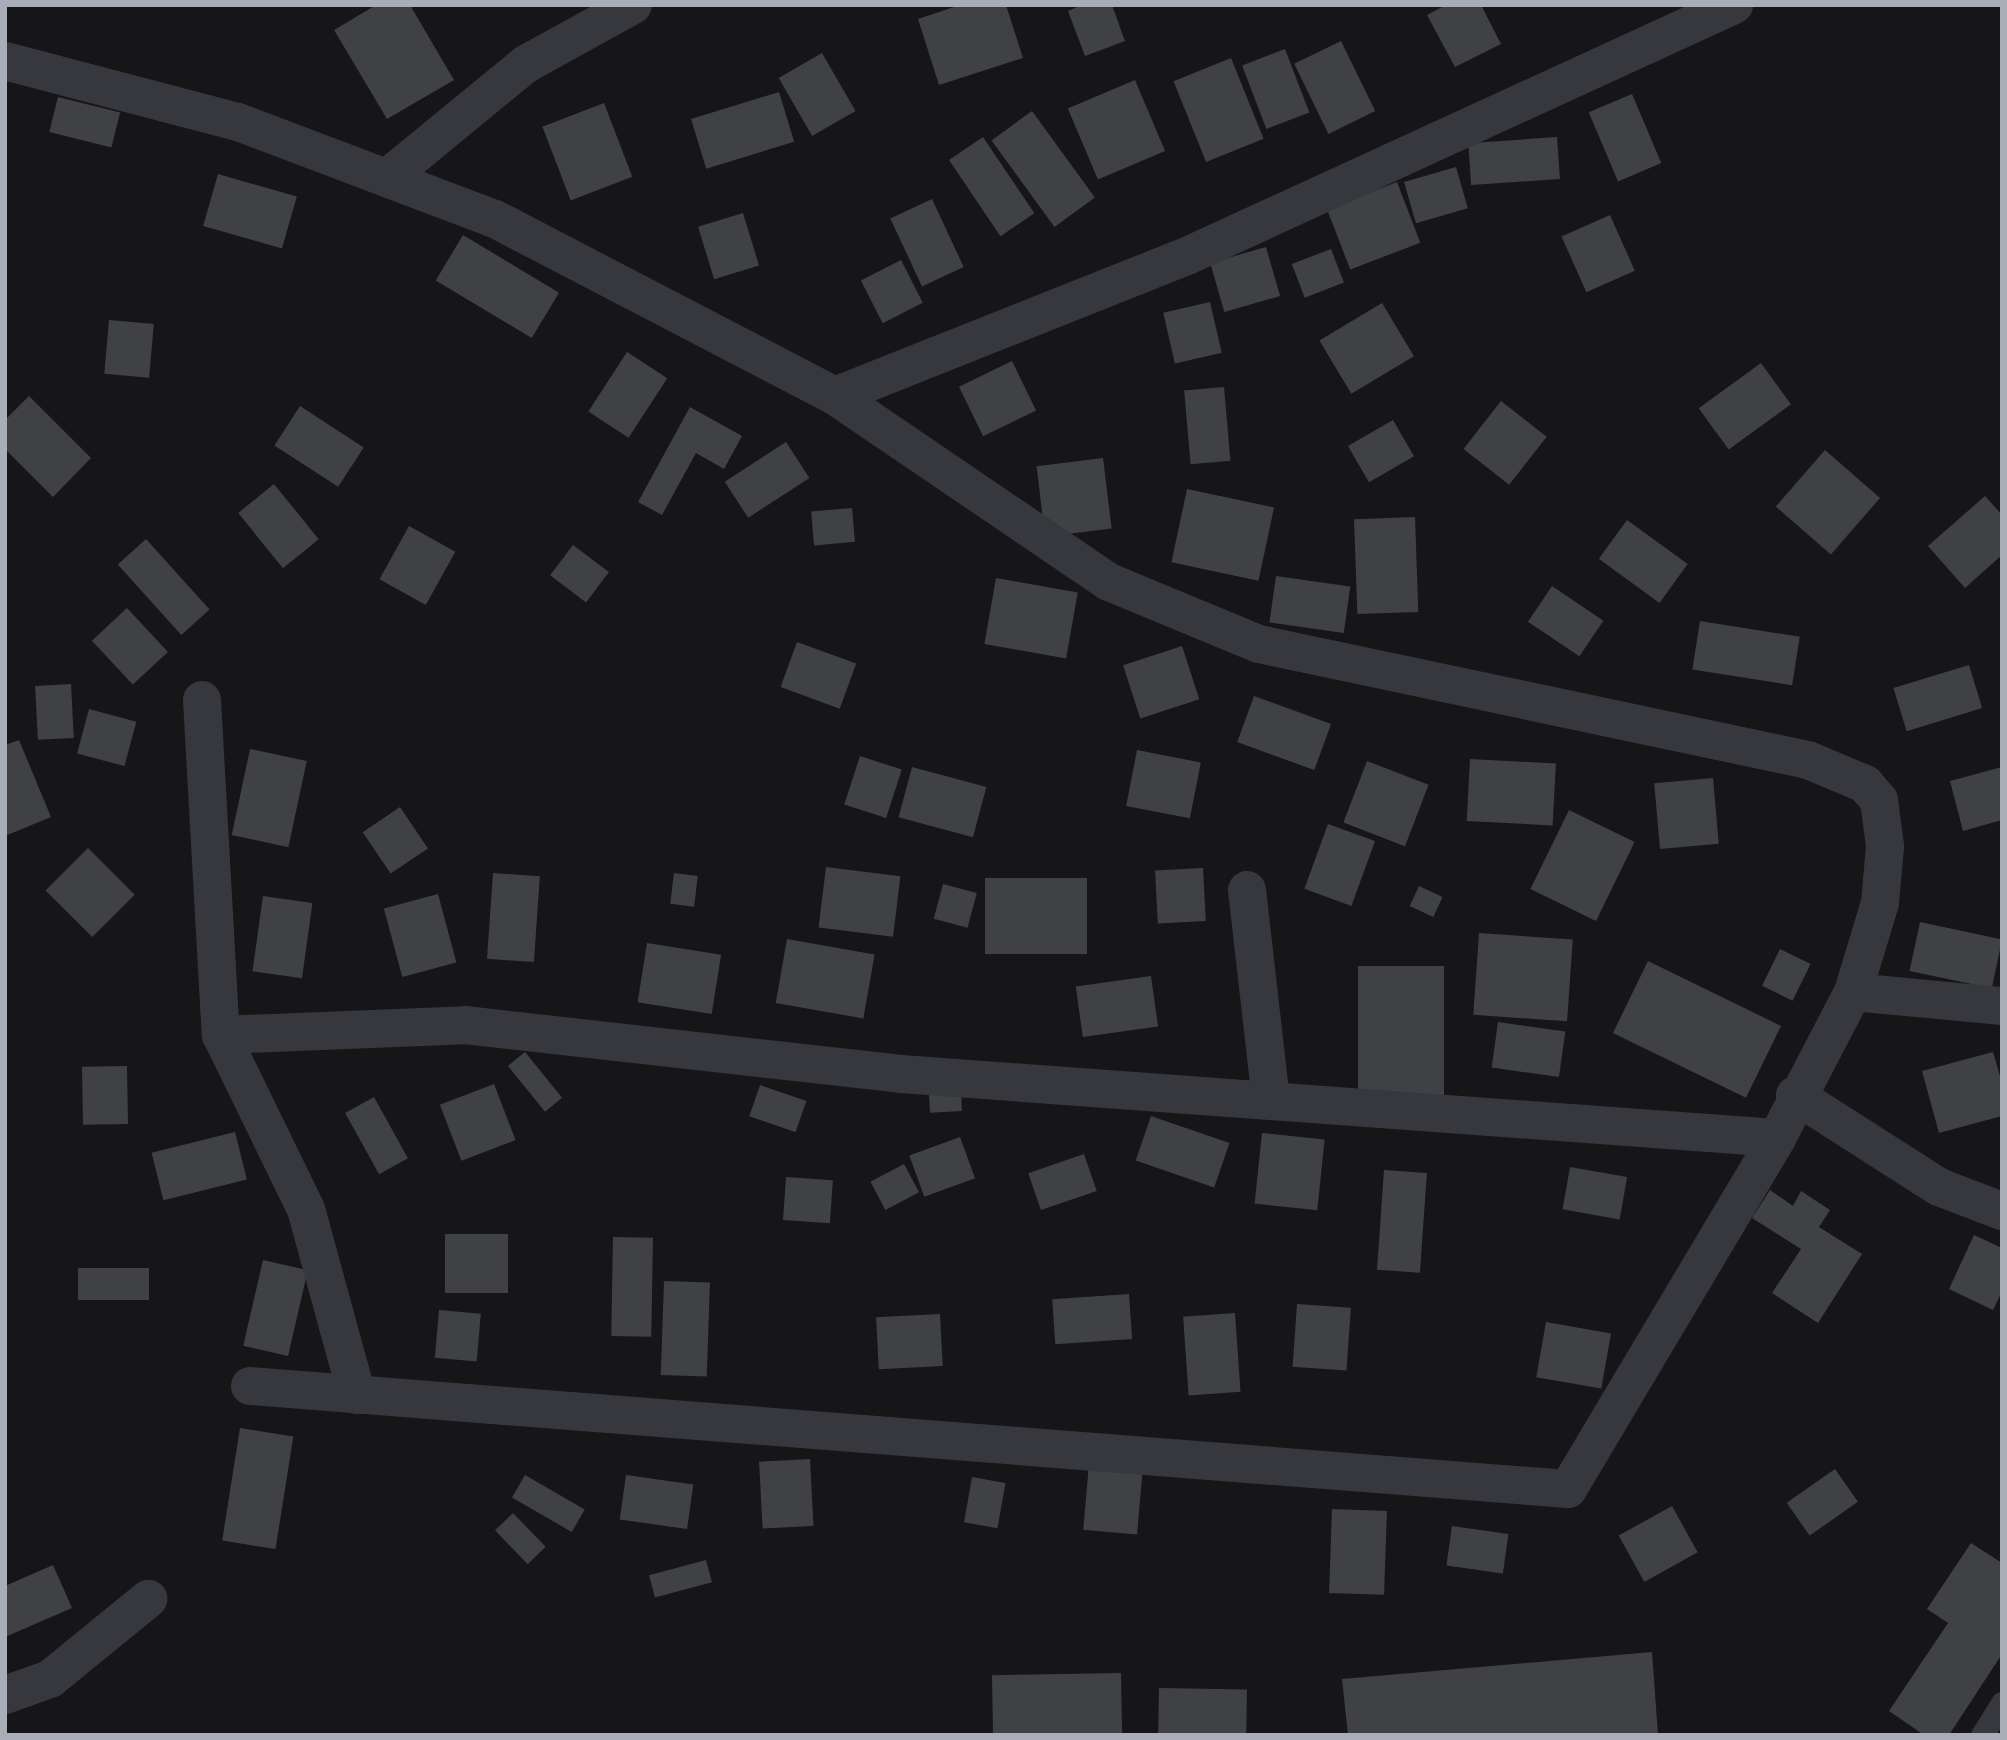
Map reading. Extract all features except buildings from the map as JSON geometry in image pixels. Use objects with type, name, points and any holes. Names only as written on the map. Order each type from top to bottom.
[{"type":"street","points":[[387,178],[526,64],[633,5]]},
{"type":"street","points":[[835,396],[1187,256],[1734,5]]},
{"type":"street","points":[[5,61],[237,121],[495,219],[835,396],[1109,582],[1259,644],[1808,760],[1865,784],[1882,811],[1885,846],[1880,903],[1853,992],[1796,1095],[1776,1138],[1568,1489],[250,1386]]},
{"type":"street","points":[[202,700],[221,1035],[306,1209],[357,1395]]},
{"type":"street","points":[[1247,890],[1271,1101]]},
{"type":"street","points":[[1853,992],[2002,1006]]},
{"type":"street","points":[[221,1035],[465,1025],[901,1074],[1776,1138]]},
{"type":"street","points":[[1796,1095],[1939,1186],[2002,1211]]},
{"type":"street","points":[[5,1695],[50,1679],[148,1599]]},
{"type":"lane","points":[[1982,1735],[2002,1703]]}]
